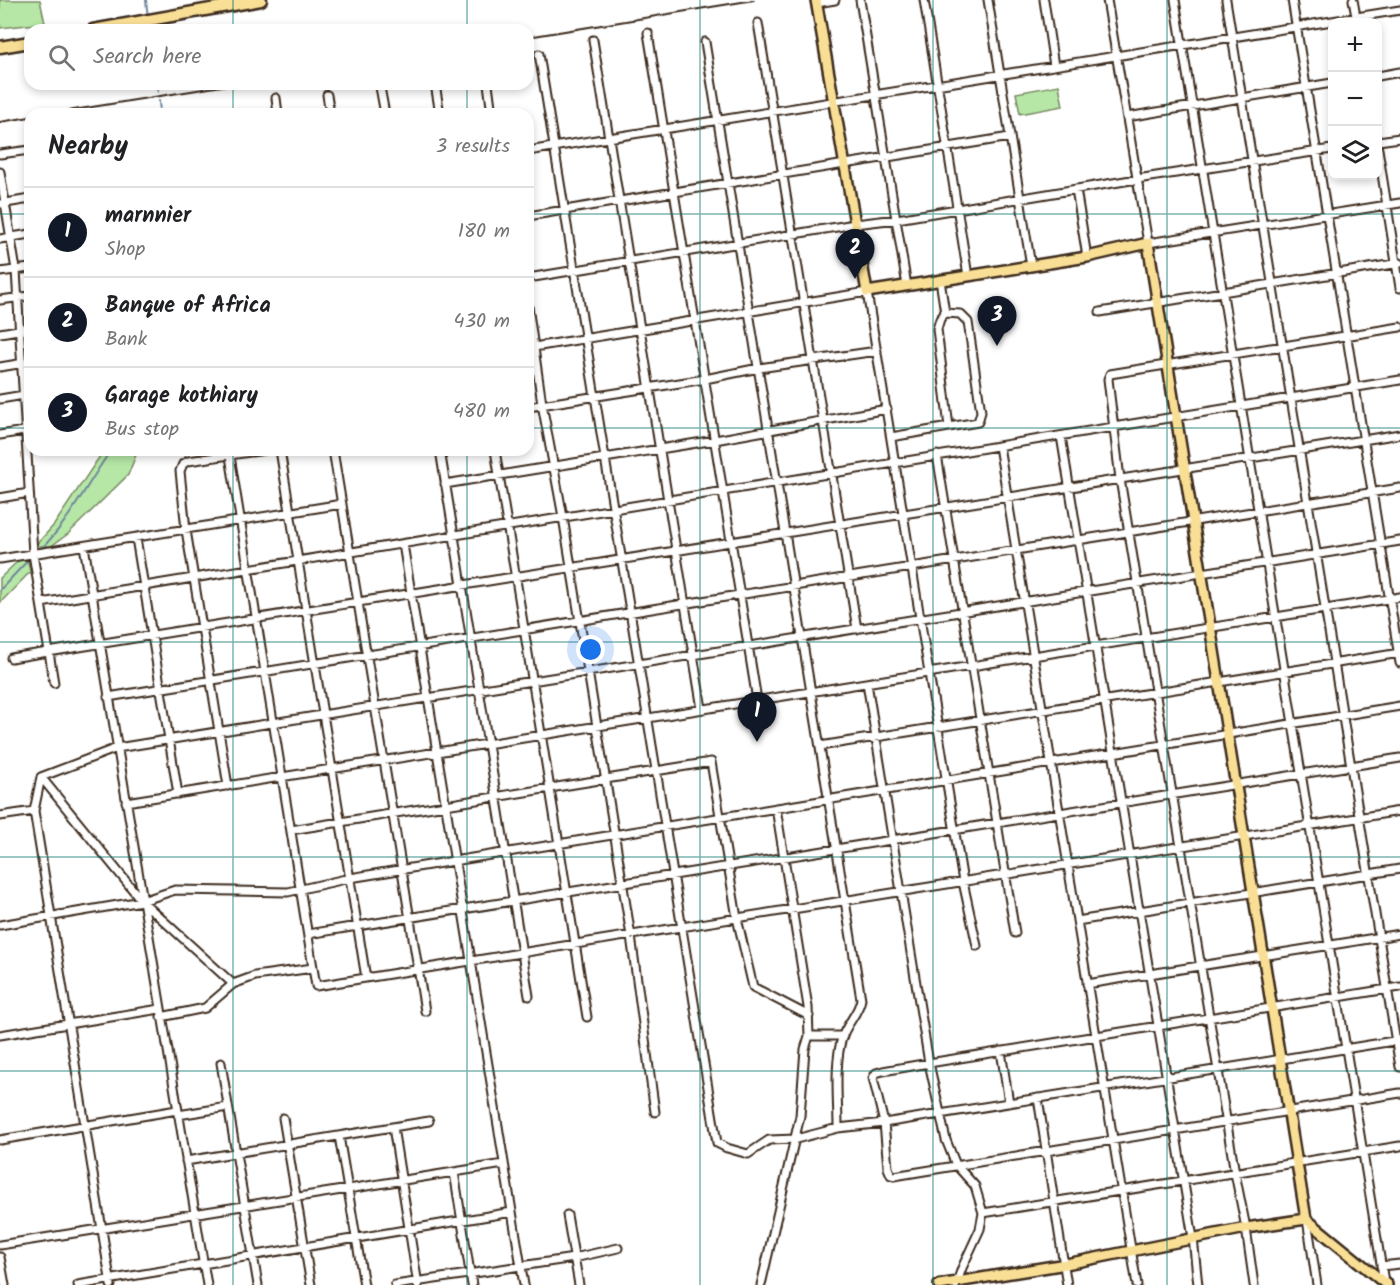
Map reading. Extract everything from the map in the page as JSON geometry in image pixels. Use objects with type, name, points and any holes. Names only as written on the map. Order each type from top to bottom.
[{"type":"highway","points":[[126,24],[261,0]]},
{"type":"highway","points":[[0,47],[24,43]]},
{"type":"main road","points":[[817,2],[867,292],[1087,257],[1148,243],[1306,1219],[1385,1284]]},
{"type":"main road","points":[[939,1285],[1066,1264],[1246,1228],[1306,1219]]},
{"type":"street","points":[[817,2],[835,0]]},
{"type":"street","points":[[860,0],[907,286]]},
{"type":"street","points":[[924,0],[968,276]]},
{"type":"street","points":[[988,0],[1031,266]]},
{"type":"street","points":[[1044,0],[1054,66]]},
{"type":"street","points":[[1107,0],[1148,243],[1400,203]]},
{"type":"street","points":[[1174,0],[1385,1284]]},
{"type":"street","points":[[1226,0],[1387,989],[1398,1040],[1400,1067]]},
{"type":"street","points":[[1292,0],[1400,663]]},
{"type":"street","points":[[1353,0],[1356,18]]},
{"type":"street","points":[[1365,18],[1400,10]]},
{"type":"street","points":[[758,23],[857,628]]},
{"type":"street","points":[[534,151],[876,94],[1328,23]]},
{"type":"street","points":[[648,33],[697,320],[757,700]]},
{"type":"street","points":[[593,40],[702,709]]},
{"type":"street","points":[[705,42],[861,999],[843,1036],[839,1055],[838,1128]]},
{"type":"street","points":[[539,54],[717,1143],[748,1154],[765,1142],[796,1138],[838,1128],[884,1123],[1398,1040]]},
{"type":"street","points":[[1382,75],[1400,72]]},
{"type":"street","points":[[1127,117],[1328,84]]},
{"type":"street","points":[[381,90],[384,108]]},
{"type":"street","points":[[436,90],[439,108]]},
{"type":"street","points":[[489,90],[491,108]]},
{"type":"street","points":[[327,95],[329,108]]},
{"type":"street","points":[[276,98],[277,108]]},
{"type":"street","points":[[534,215],[1010,137]]},
{"type":"street","points":[[1382,140],[1400,138]]},
{"type":"street","points":[[534,277],[1328,150]]},
{"type":"street","points":[[0,154],[24,151]]},
{"type":"street","points":[[0,172],[2,204],[16,270],[21,364],[24,380]]},
{"type":"street","points":[[1382,180],[1398,264],[1400,288]]},
{"type":"street","points":[[1076,189],[1087,257]]},
{"type":"street","points":[[2,204],[24,200]]},
{"type":"street","points":[[0,238],[24,235]]},
{"type":"street","points":[[1100,312],[1398,264]]},
{"type":"street","points":[[0,272],[24,269]]},
{"type":"street","points":[[940,280],[945,313],[937,329],[948,427]]},
{"type":"street","points":[[534,347],[867,292],[963,882],[977,946]]},
{"type":"street","points":[[0,300],[24,297]]},
{"type":"street","points":[[891,437],[978,422],[981,412],[968,322],[960,314],[945,313]]},
{"type":"street","points":[[1254,1285],[1120,479],[1107,384],[1110,374],[1400,327]]},
{"type":"street","points":[[0,333],[24,329]]},
{"type":"street","points":[[534,405],[877,351]]},
{"type":"street","points":[[0,367],[24,363]]},
{"type":"street","points":[[534,363],[563,517],[631,936],[656,1112]]},
{"type":"street","points":[[41,603],[1400,380]]},
{"type":"street","points":[[0,399],[24,395]]},
{"type":"street","points":[[445,484],[887,409]]},
{"type":"street","points":[[0,435],[24,431]]},
{"type":"street","points":[[12,658],[1400,434]]},
{"type":"street","points":[[1062,436],[1193,1238],[1198,1285]]},
{"type":"street","points":[[999,446],[1137,1285]]},
{"type":"street","points":[[937,455],[1015,933]]},
{"type":"street","points":[[28,456],[33,554],[54,683]]},
{"type":"street","points":[[214,456],[188,461],[183,464],[180,471],[186,530],[228,786]]},
{"type":"street","points":[[229,456],[316,986],[1400,811]]},
{"type":"street","points":[[281,456],[366,978]]},
{"type":"street","points":[[334,456],[425,1011]]},
{"type":"street","points":[[441,456],[529,996]]},
{"type":"street","points":[[496,456],[587,1017]]},
{"type":"street","points":[[108,697],[1400,488]]},
{"type":"street","points":[[0,498],[29,493]]},
{"type":"street","points":[[0,560],[342,504]]},
{"type":"street","points":[[136,538],[178,794]]},
{"type":"street","points":[[41,777],[117,748],[1400,541]]},
{"type":"street","points":[[403,544],[524,1285]]},
{"type":"street","points":[[84,546],[207,1285]]},
{"type":"street","points":[[126,802],[1400,597]]},
{"type":"street","points":[[820,746],[1399,653]]},
{"type":"street","points":[[867,683],[929,1063],[940,1114],[946,1140],[956,1165],[975,1186],[984,1213],[980,1229],[957,1283]]},
{"type":"street","points":[[0,925],[142,901],[175,890],[288,892],[402,869],[1400,706]]},
{"type":"street","points":[[308,934],[1400,758]]},
{"type":"street","points":[[291,830],[711,762],[737,918],[753,987],[809,1016]]},
{"type":"street","points":[[41,777],[34,811],[111,1282]]},
{"type":"street","points":[[41,777],[142,901],[232,984]]},
{"type":"street","points":[[761,1285],[796,1138],[805,1049],[809,1036],[809,1016],[776,808]]},
{"type":"street","points":[[0,816],[34,811]]},
{"type":"street","points":[[1077,921],[1400,869]]},
{"type":"street","points":[[1087,984],[1400,934]]},
{"type":"street","points":[[0,1035],[68,1024],[205,1008],[232,984],[255,976],[313,968]]},
{"type":"street","points":[[1400,987],[929,1063],[876,1073],[873,1078],[884,1123],[888,1168],[891,1175],[899,1176],[1400,1093]]},
{"type":"street","points":[[809,1036],[843,1036]]},
{"type":"street","points":[[1000,1051],[1009,1103]]},
{"type":"street","points":[[220,1063],[258,1285]]},
{"type":"street","points":[[1038,1098],[1066,1264],[1067,1285]]},
{"type":"street","points":[[0,1140],[85,1125],[228,1107]]},
{"type":"street","points":[[283,1118],[311,1285]]},
{"type":"street","points":[[186,1161],[429,1122]]},
{"type":"street","points":[[393,1127],[418,1283]]},
{"type":"street","points":[[339,1136],[364,1285]]},
{"type":"street","points":[[984,1213],[1400,1146]]},
{"type":"street","points":[[0,1245],[504,1164]]},
{"type":"street","points":[[454,1172],[472,1285]]},
{"type":"street","points":[[78,1285],[111,1282],[203,1264],[512,1212]]},
{"type":"street","points":[[567,1215],[579,1285]]},
{"type":"street","points":[[1306,1219],[1317,1285]]},
{"type":"street","points":[[395,1285],[574,1258],[618,1248]]},
{"type":"street","points":[[0,1257],[4,1285]]},
{"type":"street","points":[[1381,1266],[1400,1264]]},
{"type":"green space","points":[[0,0],[40,0],[45,23],[0,28]]},
{"type":"green space","points":[[1059,85],[1063,106],[1020,114],[1016,93]]},
{"type":"green space","points":[[100,456],[136,456],[128,475],[68,534],[51,546],[35,546],[54,525]]},
{"type":"green space","points":[[27,556],[30,572],[0,603],[0,578],[19,560]]},
{"type":"waterway","points":[[146,0],[148,18]]},
{"type":"waterway","points":[[159,101],[160,108]]},
{"type":"waterway","points":[[40,550],[69,515],[107,456]]},
{"type":"waterway","points":[[0,590],[31,557]]},
{"type":"railway","points":[[534,36],[754,0]]},
{"type":"railway","points":[[86,108],[197,90]]},
{"type":"railway","points":[[0,122],[24,118]]},
{"type":"place","name":"Banque of Africa","points":[[855,279]]},
{"type":"place","name":"Garage kothiary","points":[[997,346]]},
{"type":"place","name":"marnnier","points":[[757,742]]}]
